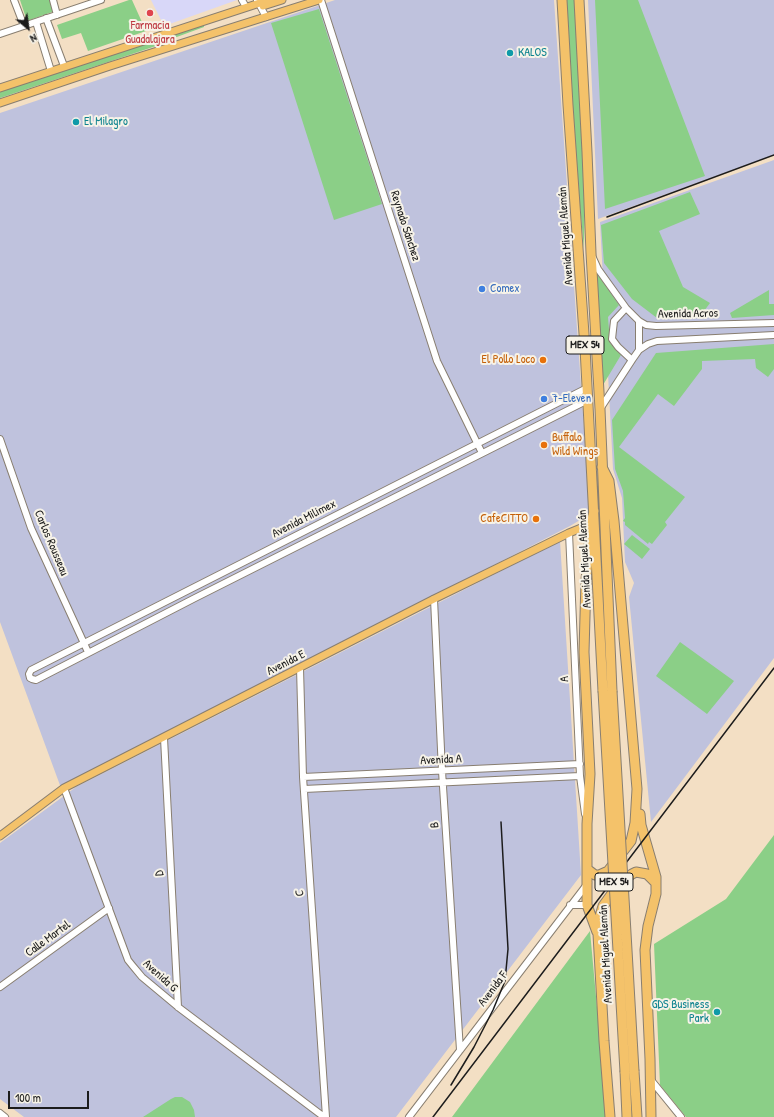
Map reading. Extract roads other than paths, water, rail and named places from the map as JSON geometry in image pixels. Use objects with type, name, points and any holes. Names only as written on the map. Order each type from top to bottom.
[{"type":"highway","name":"Avenida Miguel Alemán","points":[[562,0],[594,511],[608,691],[637,1117]]},
{"type":"highway","name":"Avenida Miguel Alemán","points":[[579,0],[587,152],[590,253],[600,409],[608,691],[627,1117]]},
{"type":"highway","points":[[602,467],[609,481],[614,521],[641,825],[655,871],[656,883],[656,894],[646,938],[645,950],[651,1080],[651,1117]]},
{"type":"highway","points":[[594,511],[591,524],[586,580],[584,638],[590,774],[587,824],[591,872],[586,884],[587,905],[598,934]]},
{"type":"highway","points":[[591,872],[599,875],[608,871],[631,841],[635,823],[637,788]]},
{"type":"highway","points":[[610,1117],[598,934],[599,920],[603,906],[611,894],[627,877],[636,872],[642,873],[650,876],[656,883]]},
{"type":"main road","points":[[261,8],[269,0]]},
{"type":"main road","points":[[0,103],[110,66],[222,32],[261,8],[282,0]]},
{"type":"main road","points":[[0,88],[246,7],[261,8],[320,0]]},
{"type":"main road","name":"Avenida E","points":[[0,836],[64,788],[434,599],[569,533],[591,524]]},
{"type":"street","points":[[14,0],[24,26]]},
{"type":"street","points":[[53,0],[57,15]]},
{"type":"street","points":[[0,34],[101,0]]},
{"type":"street","points":[[242,0],[246,7]]},
{"type":"street","name":"Reynado Sánchez","points":[[320,0],[437,361],[482,454]]},
{"type":"street","points":[[46,18],[64,66]]},
{"type":"street","points":[[36,22],[51,71]]},
{"type":"street","name":"Avenida Acros","points":[[590,253],[598,269],[626,308],[646,325],[774,323]]},
{"type":"street","points":[[626,308],[614,321],[612,339],[632,360]]},
{"type":"street","points":[[639,320],[640,350]]},
{"type":"street","points":[[730,324],[730,337]]},
{"type":"street","points":[[699,325],[699,339]]},
{"type":"street","name":"Avenida Acros","points":[[600,409],[632,360],[640,350],[648,344],[657,341],[774,335]]},
{"type":"street","name":"Avenida Milimex","points":[[587,388],[31,670],[29,674],[30,678],[36,680],[88,652],[588,400]]},
{"type":"street","name":"Carlos Rousseau","points":[[0,439],[31,528],[88,652]]},
{"type":"street","name":"A","points":[[569,533],[580,776],[587,824]]},
{"type":"street","name":"B","points":[[434,599],[442,771],[460,1050]]},
{"type":"street","name":"C","points":[[300,668],[303,777],[325,1117]]},
{"type":"street","name":"D","points":[[164,738],[178,1007]]},
{"type":"street","name":"Avenida A","points":[[303,777],[580,764]]},
{"type":"street","points":[[365,774],[366,786]]},
{"type":"street","name":"Avenida A","points":[[304,789],[580,776]]},
{"type":"street","name":"Avenida G","points":[[64,788],[128,960],[142,977],[178,1007],[325,1117]]},
{"type":"street","name":"Avenida F","points":[[409,1117],[586,884]]},
{"type":"street","points":[[570,905],[587,905]]},
{"type":"street","name":"Calle Martel","points":[[0,987],[109,908]]},
{"type":"street","points":[[651,1080],[681,1117]]},
{"type":"street","points":[[0,1113],[5,1117]]},
{"type":"railway","points":[[607,217],[774,155]]},
{"type":"railway","points":[[433,1117],[774,668]]},
{"type":"railway","points":[[451,1085],[474,1047],[493,1010],[505,981],[508,949],[501,822]]},
{"type":"place","name":"Farmacia Guadalajara","points":[[150,13]]},
{"type":"place","name":"KALOS","points":[[510,53]]},
{"type":"place","name":"El Milagro","points":[[76,122]]},
{"type":"place","name":"Comex","points":[[482,289]]},
{"type":"place","name":"El Pollo Loco","points":[[543,360]]},
{"type":"place","name":"7-Eleven","points":[[544,399]]},
{"type":"place","name":"Buffalo Wild Wings","points":[[544,445]]},
{"type":"place","name":"CafeCITTO","points":[[536,519]]},
{"type":"place","name":"GDS Business Park","points":[[717,1012]]}]
